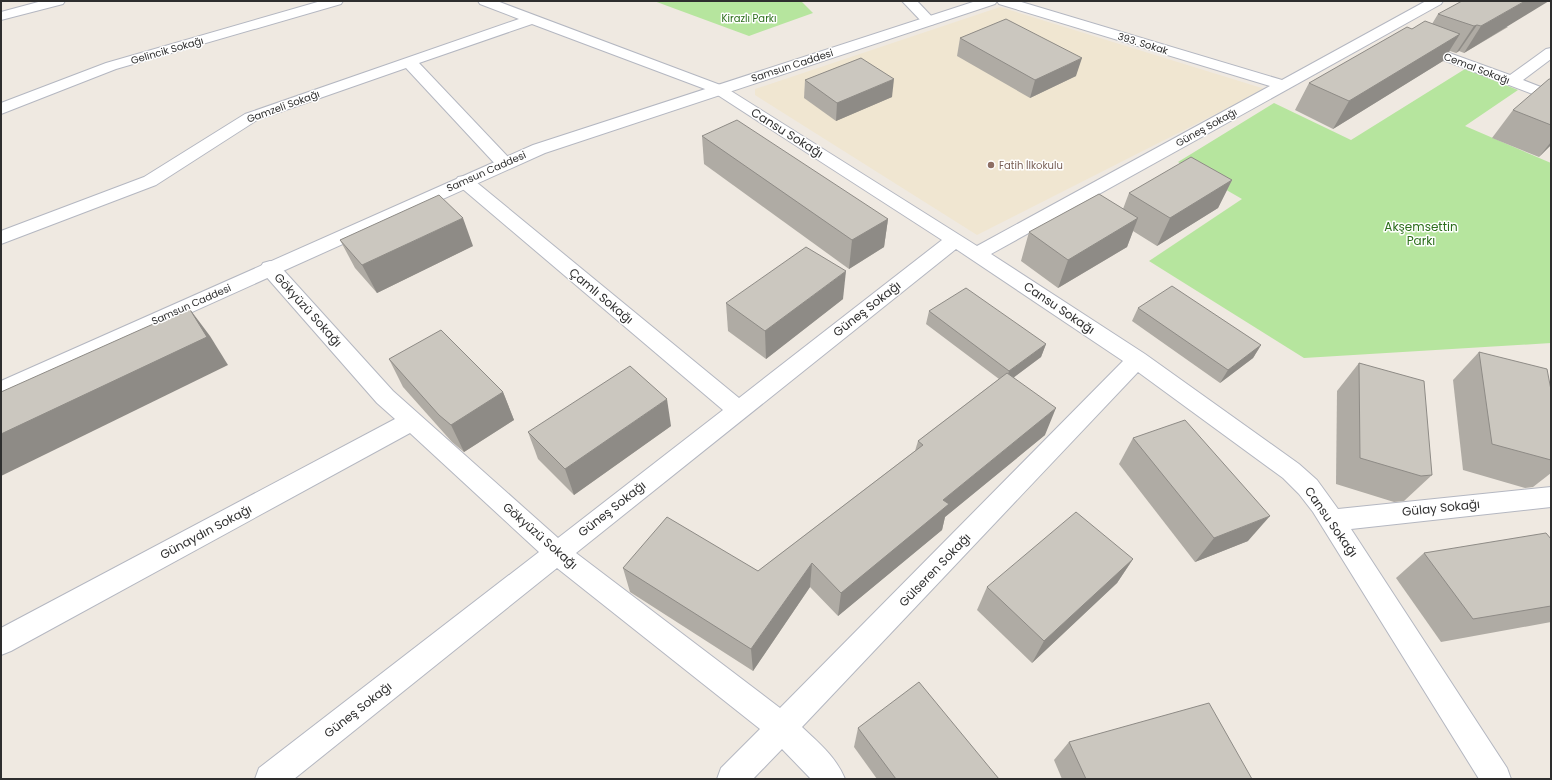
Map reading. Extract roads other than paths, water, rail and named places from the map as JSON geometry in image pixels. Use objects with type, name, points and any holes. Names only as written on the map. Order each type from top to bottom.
[{"type":"street","points":[[1,16],[58,1]]},
{"type":"street","name":"Gelincik Sokağı","points":[[1,109],[111,66],[336,1]]},
{"type":"street","name":"Cansu Sokağı","points":[[486,1],[718,89],[977,254],[1137,360],[1291,471],[1308,487],[1332,520],[1496,779]]},
{"type":"street","points":[[909,1],[929,21]]},
{"type":"street","name":"Samsun Caddesi","points":[[1,390],[504,163],[572,137],[990,1]]},
{"type":"street","name":"393. Sokak","points":[[1004,1],[1283,85]]},
{"type":"street","name":"Güneş Sokağı","points":[[977,254],[1436,1]]},
{"type":"street","name":"Gamzeli Sokağı","points":[[1,238],[150,181],[250,117],[532,19]]},
{"type":"street","name":"Cemal Sokağı","points":[[1381,31],[1551,96]]},
{"type":"street","points":[[1512,81],[1551,52]]},
{"type":"street","points":[[409,62],[504,163]]},
{"type":"street","name":"Çamlı Sokağı","points":[[464,181],[738,410]]},
{"type":"street","name":"Güneş Sokağı","points":[[270,779],[955,240]]},
{"type":"street","name":"Gökyüzü Sokağı","points":[[270,268],[385,397],[557,553],[782,728],[819,764],[830,779]]},
{"type":"street","name":"Gülseren Sokağı","points":[[732,779],[1137,360]]},
{"type":"street","name":"Günaydın Sokağı","points":[[1,642],[412,421]]},
{"type":"street","name":"Gülay Sokağı","points":[[1332,520],[1551,497]]},
{"type":"place","name":"Fatih İlkokulu","points":[[991,165]]},
{"type":"park label","name":"Kirazlı Parkı","points":[[749,18]]},
{"type":"park label","name":"Akşemsettin Parkı","points":[[1421,234]]}]
